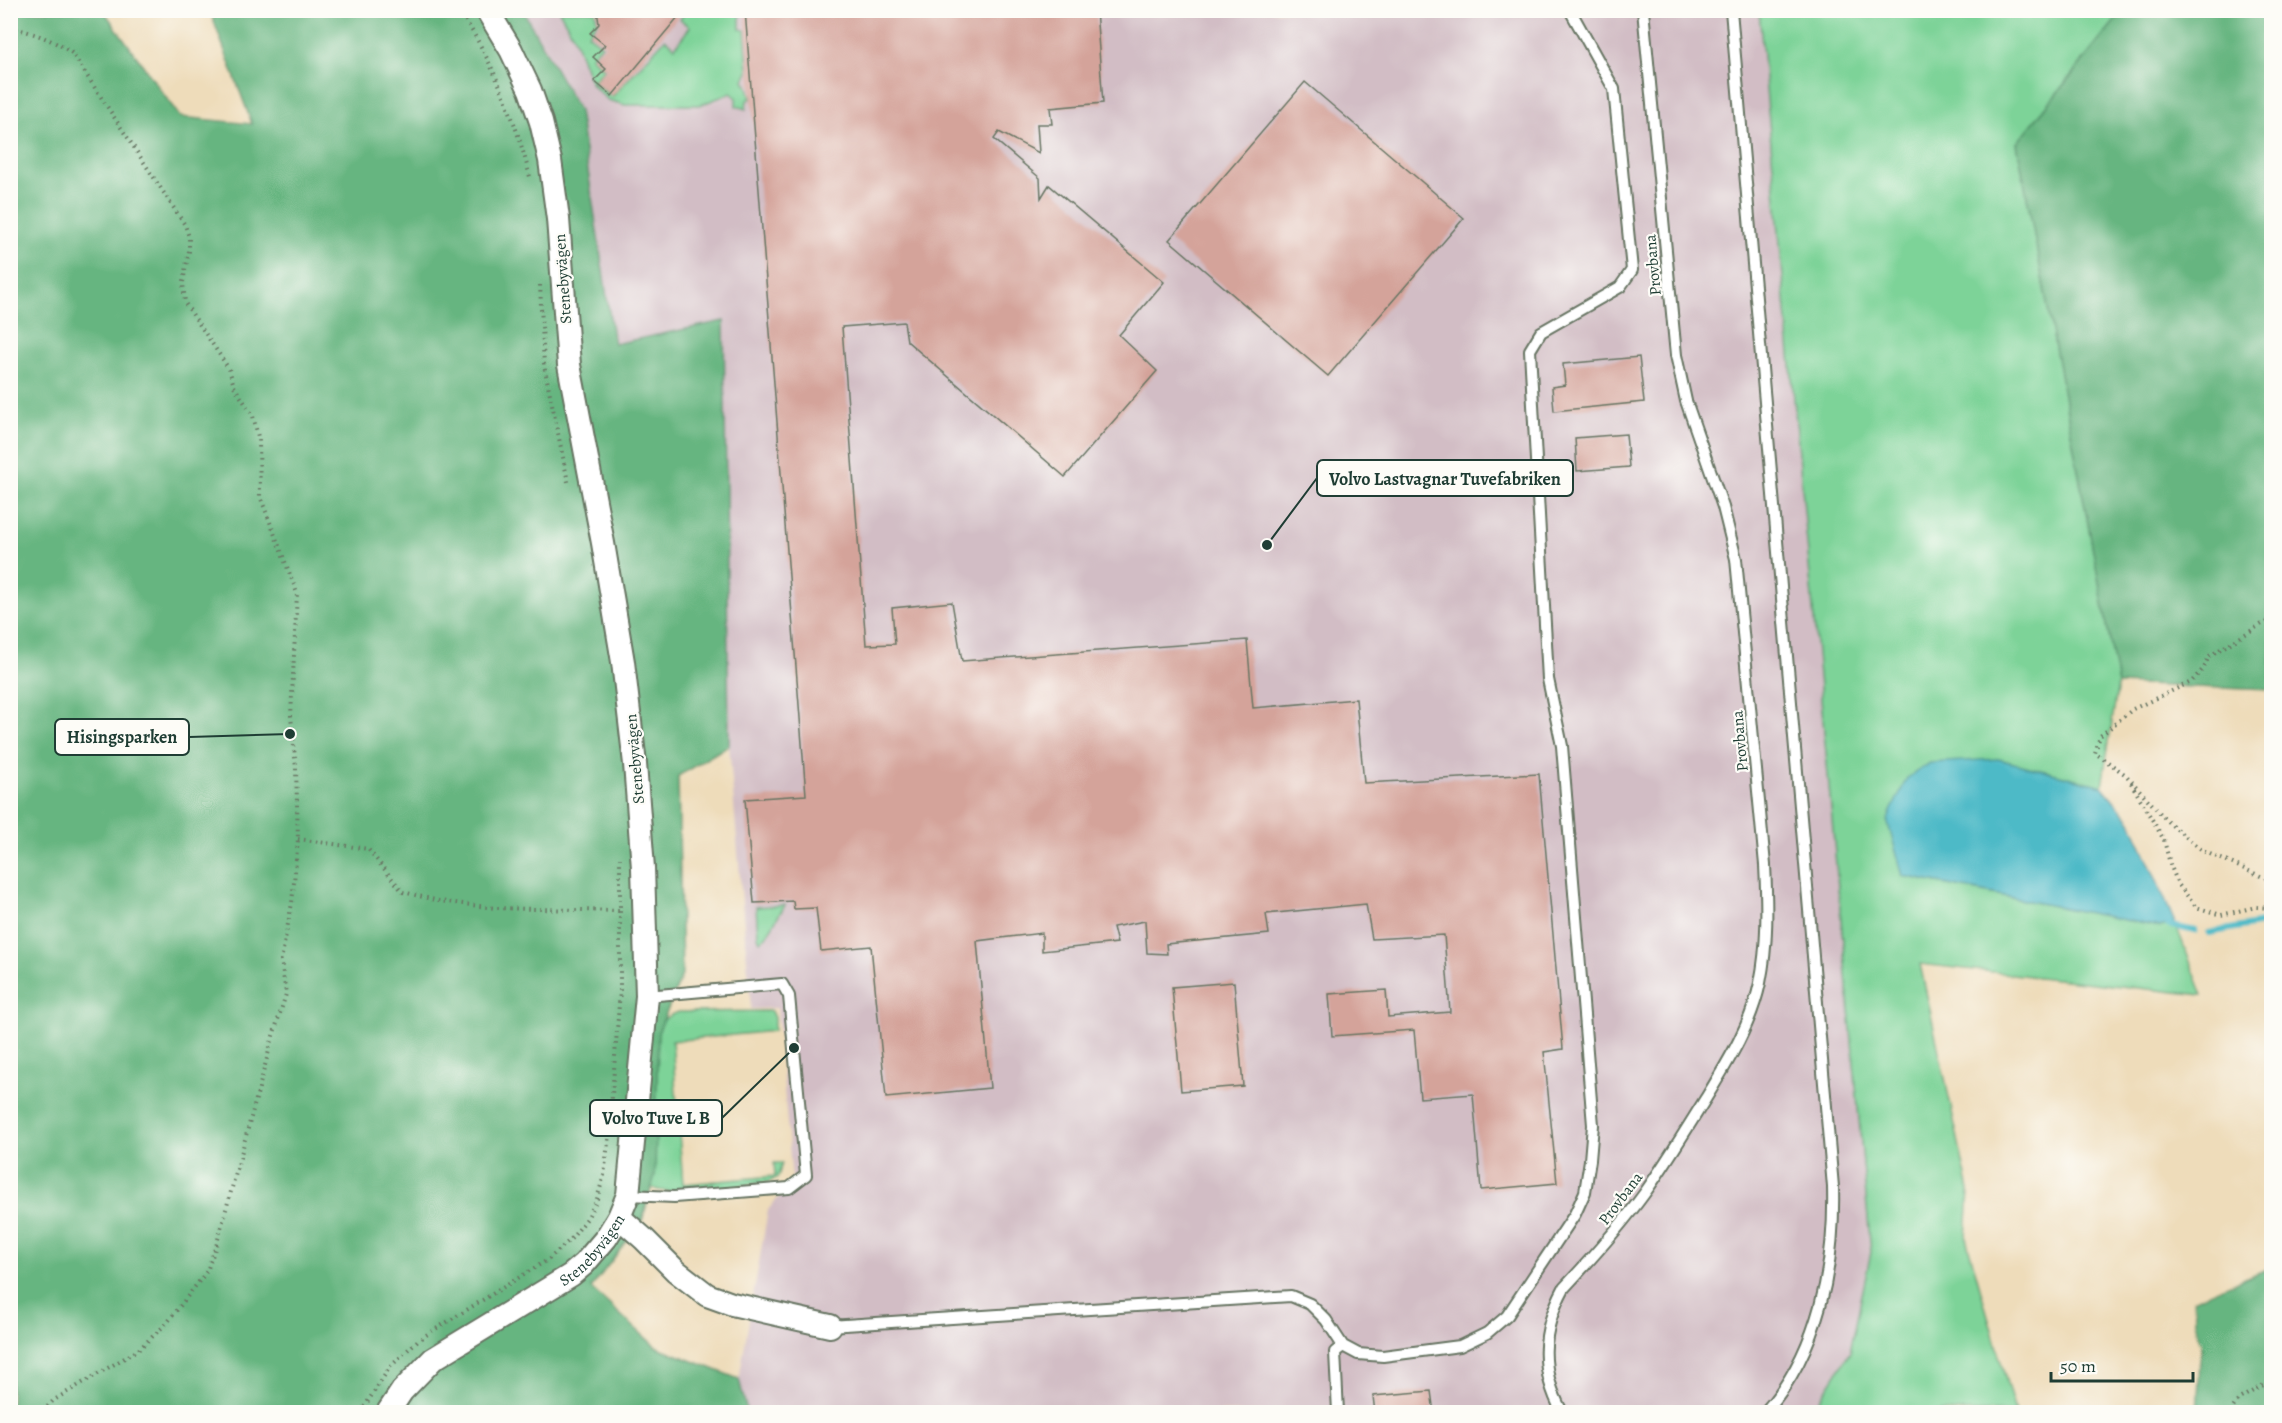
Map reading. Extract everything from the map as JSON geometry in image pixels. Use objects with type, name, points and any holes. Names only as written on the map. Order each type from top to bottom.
[{"type":"street","name":"Stenebyvägen","points":[[388,1413],[402,1391],[433,1359],[557,1284],[577,1269],[606,1238],[619,1217],[628,1195],[647,996],[643,868],[630,714],[610,581],[570,372],[558,219],[550,160],[541,122],[527,83],[488,10]]},
{"type":"street","points":[[619,1217],[676,1272],[707,1295],[732,1304],[830,1326]]},
{"type":"lane","points":[[830,1326],[1292,1296],[1310,1304],[1326,1320],[1343,1346],[1358,1354],[1383,1356],[1460,1346],[1487,1333],[1507,1316],[1575,1214],[1584,1192],[1593,1125],[1562,746],[1548,679],[1530,350],[1541,332],[1620,287],[1632,270],[1614,89],[1570,10]]},
{"type":"lane","name":"Provbana","points":[[1562,1413],[1549,1382],[1546,1358],[1548,1326],[1555,1306],[1564,1288],[1644,1194],[1717,1079],[1741,1037],[1751,1013],[1760,984],[1766,948],[1765,865],[1736,559],[1723,507],[1686,401],[1679,374],[1670,303],[1643,10]]},
{"type":"lane","points":[[1731,10],[1815,962],[1833,1198],[1831,1260],[1819,1310],[1801,1357],[1765,1413]]},
{"type":"lane","points":[[628,1195],[674,1197],[789,1188],[806,1175],[789,996],[782,984],[647,996]]},
{"type":"lane","points":[[1338,1413],[1335,1352],[1343,1346]]},
{"type":"path","points":[[459,10],[497,78],[518,135],[531,185]]},
{"type":"path","points":[[10,27],[41,35],[72,53],[185,225],[189,237],[189,251],[183,282],[185,303],[229,369],[234,386],[253,416],[259,441],[260,496],[297,593],[291,716],[296,768],[298,839],[292,903],[281,960],[286,994],[217,1243],[207,1271],[167,1323],[138,1350],[54,1400],[42,1413]]},
{"type":"path","points":[[540,275],[544,365],[570,489]]},
{"type":"path","points":[[2271,618],[2209,656],[2204,668],[2191,682],[2133,709],[2100,736],[2095,753],[2126,775],[2168,822],[2203,851],[2271,881]]},
{"type":"path","points":[[2126,775],[2164,840],[2178,884],[2196,907],[2221,915],[2256,908],[2271,908]]},
{"type":"path","points":[[298,839],[368,849],[403,892],[439,902],[495,908],[621,911]]},
{"type":"path","points":[[361,1413],[390,1366],[418,1340],[549,1259],[572,1238],[593,1208],[604,1175],[609,1135],[620,991],[620,848]]},
{"type":"path","points":[[2230,1413],[2239,1399],[2271,1380]]},
{"type":"shaded area","points":[[523,11],[1759,11],[1871,1252],[1850,1352],[1812,1412],[747,1412],[739,1379],[768,1210],[792,1180],[777,1008],[751,1009],[729,745],[724,321],[614,344],[579,111]]},
{"type":"green space","points":[[10,11],[104,11],[180,117],[252,124],[210,11],[523,11],[579,111],[614,344],[724,321],[729,745],[678,776],[682,975],[658,1033],[655,1175],[642,1221],[591,1288],[655,1346],[739,1379],[747,1412],[11,1412]]},
{"type":"green space","points":[[559,11],[595,11],[597,22],[588,34],[602,45],[591,57],[604,69],[593,82],[612,97],[665,39],[675,47],[690,27],[680,19],[687,11],[740,11],[740,29],[745,30],[748,72],[744,80],[751,99],[747,100],[746,109],[736,106],[736,97],[731,93],[700,105],[625,105],[608,100],[592,85],[573,35]]},
{"type":"green space","points":[[1759,11],[2123,11],[2017,143],[2118,684],[2102,786],[1998,759],[1903,876],[2160,927],[2175,923],[2203,995],[1920,964],[1969,1190],[1966,1238],[2015,1412],[1812,1412],[1850,1352],[1871,1252]]},
{"type":"green space","points":[[2123,11],[2271,11],[2271,690],[2118,684],[2017,143]]},
{"type":"green space","points":[[785,905],[766,937],[760,941],[756,907]]},
{"type":"green space","points":[[771,1011],[774,1018],[774,1031],[672,1041],[683,1184],[775,1176],[774,1163],[782,1163],[778,1177],[769,1182],[689,1191],[673,1192],[651,1187],[656,1033],[662,1022],[679,1012]]},
{"type":"green space","points":[[2271,1267],[2271,1412],[2197,1412],[2201,1347],[2195,1320],[2194,1300]]},
{"type":"water","points":[[1998,759],[2102,786],[2131,821],[2175,923],[2160,927],[1903,876],[1887,820],[1907,778],[1930,763]]},
{"type":"building","points":[[597,10],[684,10],[612,96],[594,81],[606,69],[593,57],[605,45],[590,33],[599,24]]},
{"type":"building","points":[[745,10],[1096,10],[1103,103],[1050,108],[1052,124],[1037,124],[1039,153],[999,132],[994,139],[1040,178],[1041,198],[1049,185],[1164,282],[1119,335],[1157,371],[1065,477],[907,341],[904,322],[842,327],[866,645],[895,644],[892,608],[952,602],[962,661],[1247,640],[1253,708],[1356,699],[1364,783],[1539,774],[1563,1049],[1544,1052],[1557,1183],[1481,1190],[1473,1094],[1420,1098],[1414,1030],[1332,1036],[1329,994],[1386,990],[1388,1017],[1450,1012],[1444,935],[1372,939],[1366,904],[1266,914],[1269,934],[1166,944],[1167,954],[1147,953],[1145,921],[1113,927],[1117,943],[1042,951],[1042,933],[977,941],[990,1088],[886,1098],[871,946],[821,951],[816,908],[794,909],[793,901],[754,903],[745,799],[806,795]]},
{"type":"building","points":[[1305,82],[1464,218],[1328,376],[1169,240]]},
{"type":"building","points":[[1639,357],[1644,402],[1554,411],[1552,387],[1565,385],[1563,364]]},
{"type":"building","points":[[1626,434],[1629,467],[1577,471],[1575,438]]},
{"type":"building","points":[[1234,982],[1243,1086],[1181,1091],[1172,987]]},
{"type":"building","points":[[1431,1391],[1434,1413],[1375,1413],[1373,1396]]},
{"type":"waterway","points":[[2209,933],[2262,923]]},
{"type":"waterway","points":[[2168,925],[2195,931]]},
{"type":"place","name":"Volvo Lastvagnar Tuvefabriken","points":[[1267,545]]},
{"type":"place","name":"Hisingsparken","points":[[290,734]]},
{"type":"place","name":"Volvo Tuve L B","points":[[794,1048]]}]
